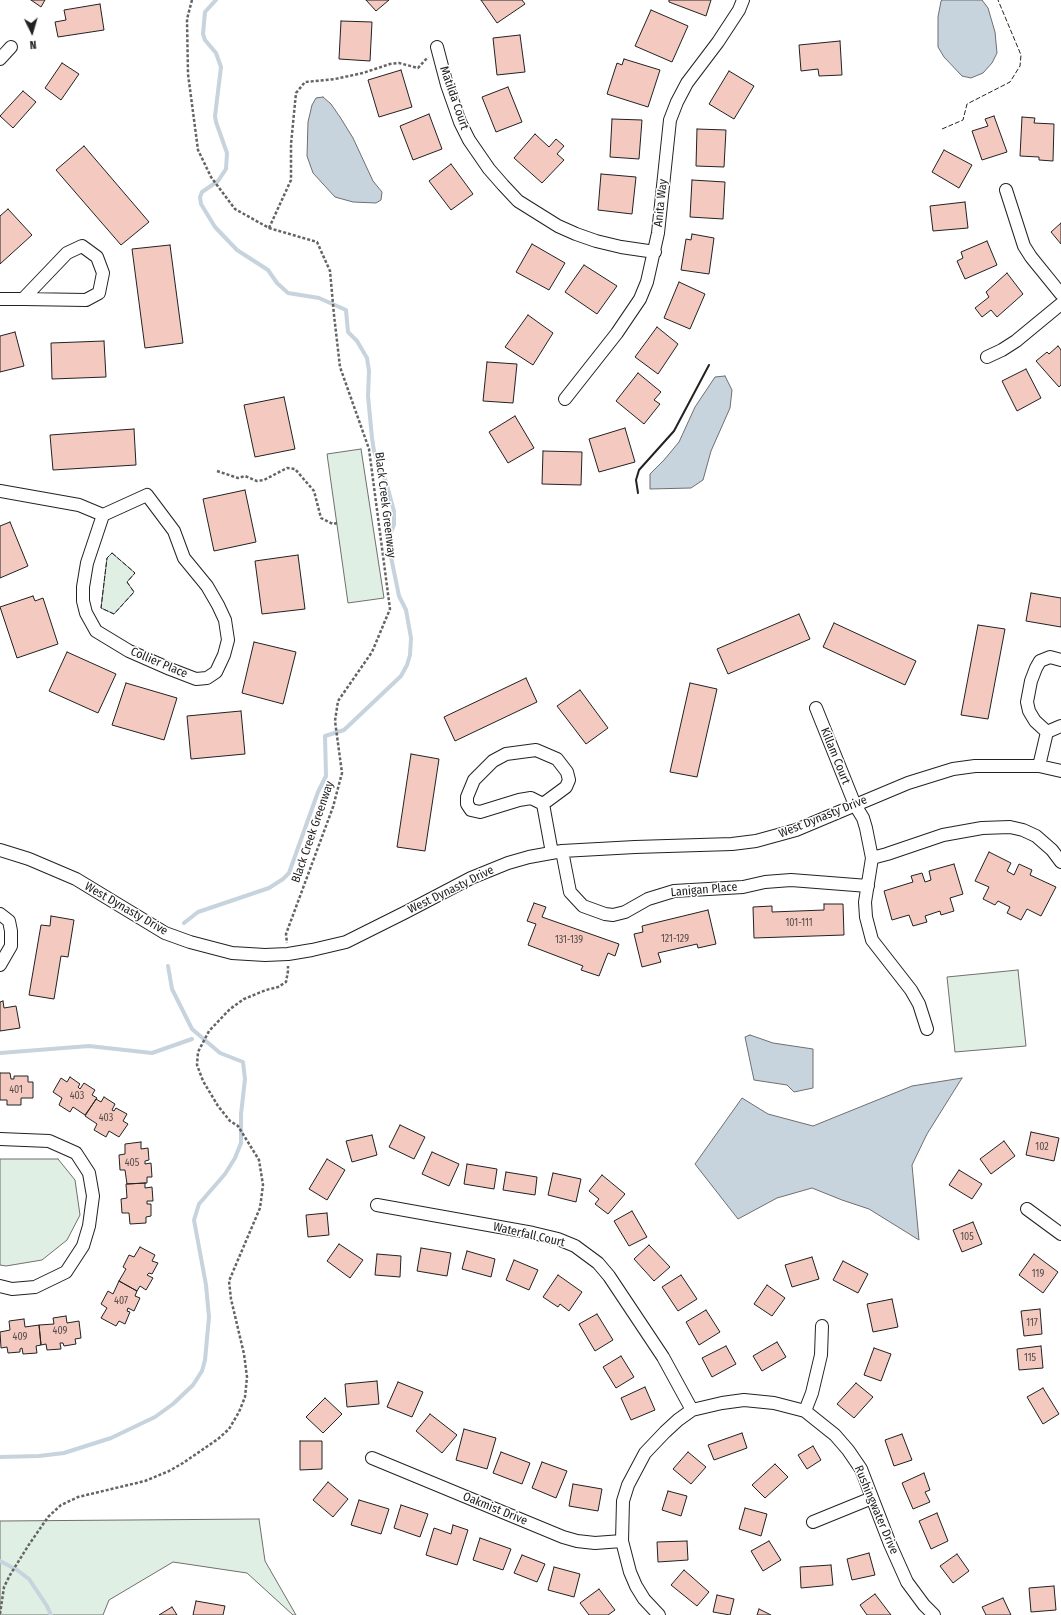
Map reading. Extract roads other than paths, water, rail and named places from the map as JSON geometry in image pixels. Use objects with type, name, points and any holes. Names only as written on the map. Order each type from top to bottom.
[{"type":"street","name":"Anita Way","points":[[565,399],[632,313],[640,300],[647,282],[655,252],[670,120],[687,83],[718,42],[739,10],[743,0]]},
{"type":"street","points":[[0,59],[11,47]]},
{"type":"street","name":"Matilda Court","points":[[437,47],[447,85],[460,122],[469,140],[489,170],[502,185],[518,200],[558,226],[576,234],[596,241],[622,247],[655,252]]},
{"type":"street","points":[[1006,190],[1024,246],[1031,258],[1061,294]]},
{"type":"street","points":[[0,299],[86,300],[99,293],[103,273],[97,256],[82,246],[67,253],[23,299]]},
{"type":"street","points":[[987,357],[1016,342],[1061,304]]},
{"type":"street","points":[[0,491],[79,505],[102,515]]},
{"type":"street","name":"Collier Place","points":[[147,495],[174,531],[184,558],[207,586],[225,620],[228,640],[224,656],[216,672],[207,678],[196,679],[129,651],[96,631],[86,613],[83,601],[83,587],[87,563],[102,515],[147,495]]},
{"type":"street","points":[[1048,732],[1036,721],[1029,711],[1027,702],[1031,681],[1040,661],[1050,657],[1061,660]]},
{"type":"street","name":"Killam Court","points":[[816,708],[854,804],[863,818],[872,858]]},
{"type":"street","points":[[1038,766],[1048,732],[1061,726]]},
{"type":"street","points":[[536,750],[557,759],[567,772],[569,780],[566,787],[543,804],[531,798],[519,800],[480,812],[471,810],[467,804],[467,797],[474,780],[493,761],[506,754],[536,750]]},
{"type":"street","name":"West Dynasty Drive","points":[[0,850],[29,859],[76,879],[165,933],[210,948],[232,953],[265,955],[288,954],[346,942],[488,871],[529,857],[557,852],[635,847],[732,844],[756,840],[796,830],[908,782],[954,769],[975,766],[1038,766],[1061,771]]},
{"type":"street","name":"Lanigan Place","points":[[543,804],[570,892],[583,906],[605,914],[613,915],[625,912],[648,899],[674,891],[743,887],[765,882],[791,880],[868,886]]},
{"type":"street","points":[[927,1029],[919,1004],[911,990],[872,940],[866,917],[865,902],[872,858],[943,835],[982,828],[1010,827],[1024,830],[1036,836],[1052,850],[1061,862]]},
{"type":"street","points":[[0,914],[9,921],[11,946],[0,965]]},
{"type":"street","points":[[0,1139],[49,1141],[76,1153],[90,1173],[93,1196],[89,1226],[83,1246],[66,1272],[35,1287],[12,1289],[0,1286]]},
{"type":"street","name":"Waterfall Court","points":[[377,1205],[533,1233],[558,1239],[575,1246],[598,1263],[609,1276],[663,1357],[692,1410]]},
{"type":"street","points":[[1027,1209],[1061,1234]]},
{"type":"street","points":[[805,1411],[812,1393],[819,1363],[822,1326]]},
{"type":"street","name":"Rushingwater Drive","points":[[659,1615],[644,1600],[636,1586],[630,1572],[622,1541],[624,1501],[628,1485],[639,1462],[649,1449],[665,1432],[692,1410],[722,1403],[744,1400],[774,1402],[805,1411],[835,1435],[848,1450],[861,1469],[900,1567],[915,1594],[934,1615]]},
{"type":"street","name":"Oakmist Drive","points":[[372,1458],[563,1537],[577,1541],[595,1543],[622,1541]]},
{"type":"street","points":[[813,1522],[872,1498]]},
{"type":"waterway","points":[[184,923],[198,912],[269,888],[289,873],[318,792],[326,776],[325,736],[344,730],[401,676],[410,655],[411,638],[406,610],[399,596],[391,557],[391,532],[394,525],[394,511],[386,482],[374,451],[368,396],[369,371],[367,358],[357,341],[348,332],[346,310],[319,298],[288,293],[277,283],[268,270],[237,250],[215,227],[201,204],[200,197],[202,192],[218,181],[226,169],[227,153],[215,116],[221,67],[216,53],[205,40],[203,34],[205,12],[216,0]]},
{"type":"waterway","points":[[0,1457],[39,1456],[64,1453],[111,1438],[155,1417],[173,1404],[193,1385],[202,1371],[205,1360],[209,1317],[206,1285],[194,1220],[199,1204],[225,1174],[235,1158],[241,1143],[241,1114],[245,1079],[243,1062],[220,1053],[192,1029],[172,989],[168,966]]},
{"type":"waterway","points":[[0,1053],[89,1046],[152,1053],[192,1039]]},
{"type":"waterway","points":[[0,1561],[17,1570],[29,1579],[47,1606],[51,1615]]}]
